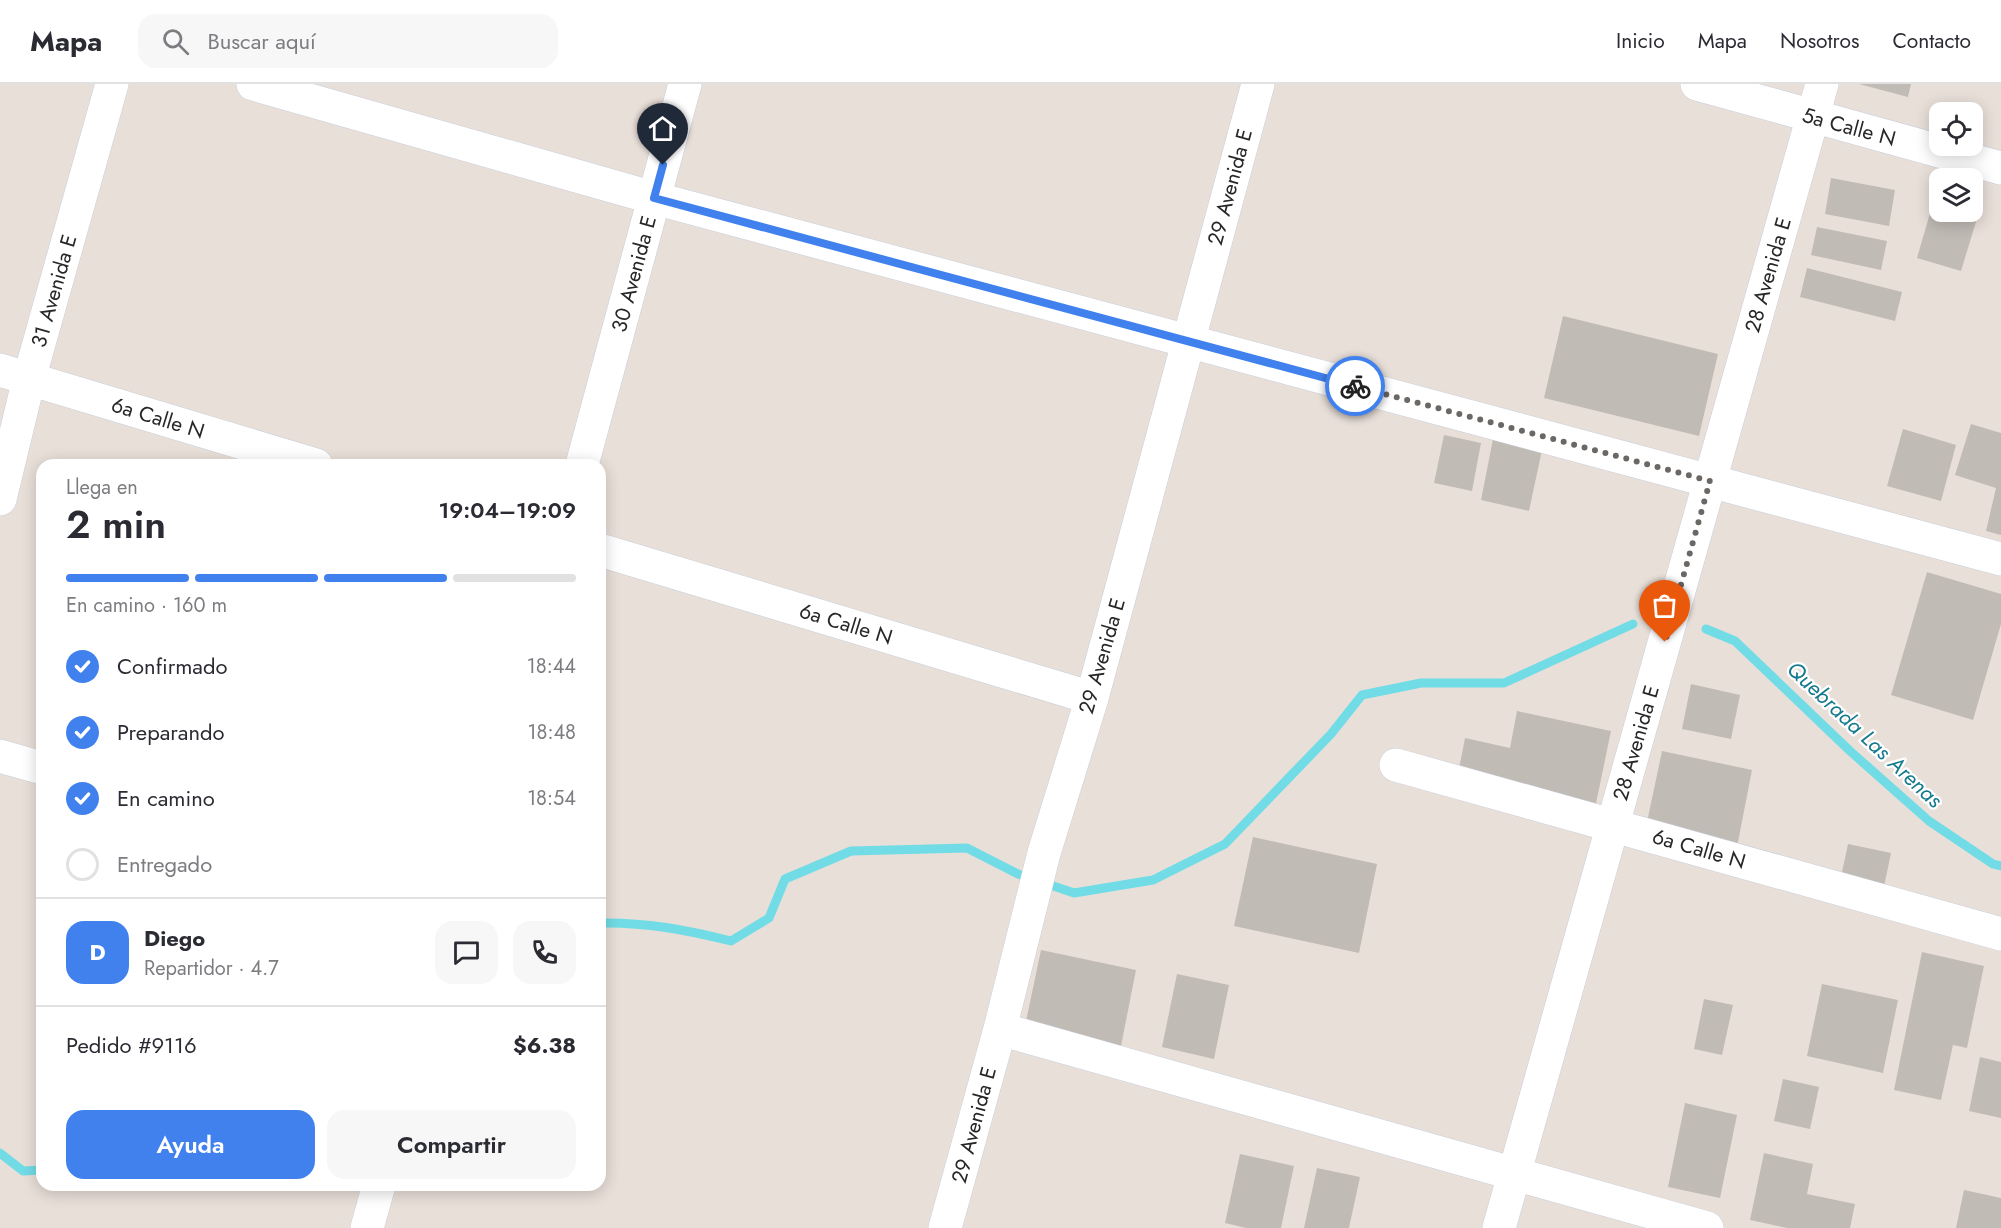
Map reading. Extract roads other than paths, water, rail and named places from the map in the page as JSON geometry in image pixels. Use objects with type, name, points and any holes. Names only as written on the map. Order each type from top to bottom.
[{"type":"street","name":"31 Avenida E","points":[[0,499],[15,375],[112,84]]},
{"type":"street","points":[[253,84],[654,198],[2001,559]]},
{"type":"street","name":"30 Avenida E","points":[[584,459],[685,84]]},
{"type":"street","name":"29 Avenida E","points":[[945,1228],[1000,1029],[1044,853],[1092,698],[1258,84]]},
{"type":"street","name":"5a Calle N","points":[[1697,84],[2001,168]]},
{"type":"street","name":"28 Avenida E","points":[[1499,1228],[1822,84]]},
{"type":"street","name":"6a Calle N","points":[[15,375],[296,459]]},
{"type":"street","name":"6a Calle N","points":[[606,552],[1092,698]]},
{"type":"street","points":[[0,756],[36,766]]},
{"type":"street","name":"6a Calle N","points":[[1396,765],[2001,934]]},
{"type":"street","points":[[1000,1029],[1707,1228]]},
{"type":"street","points":[[367,1228],[377,1191]]},
{"type":"waterway","name":"Quebrada Las Arenas","points":[[606,923],[666,928],[731,941],[769,918],[785,879],[851,851],[967,848],[1018,874],[1074,893],[1153,880],[1225,844],[1331,734],[1362,695],[1421,683],[1504,683],[1633,624]]},
{"type":"waterway","name":"Quebrada Las Arenas","points":[[1706,629],[1735,641],[1850,751],[1929,821],[1993,864],[2001,866]]},
{"type":"waterway","name":"Quebrada Las Arenas","points":[[0,1153],[23,1171],[36,1170]]}]
